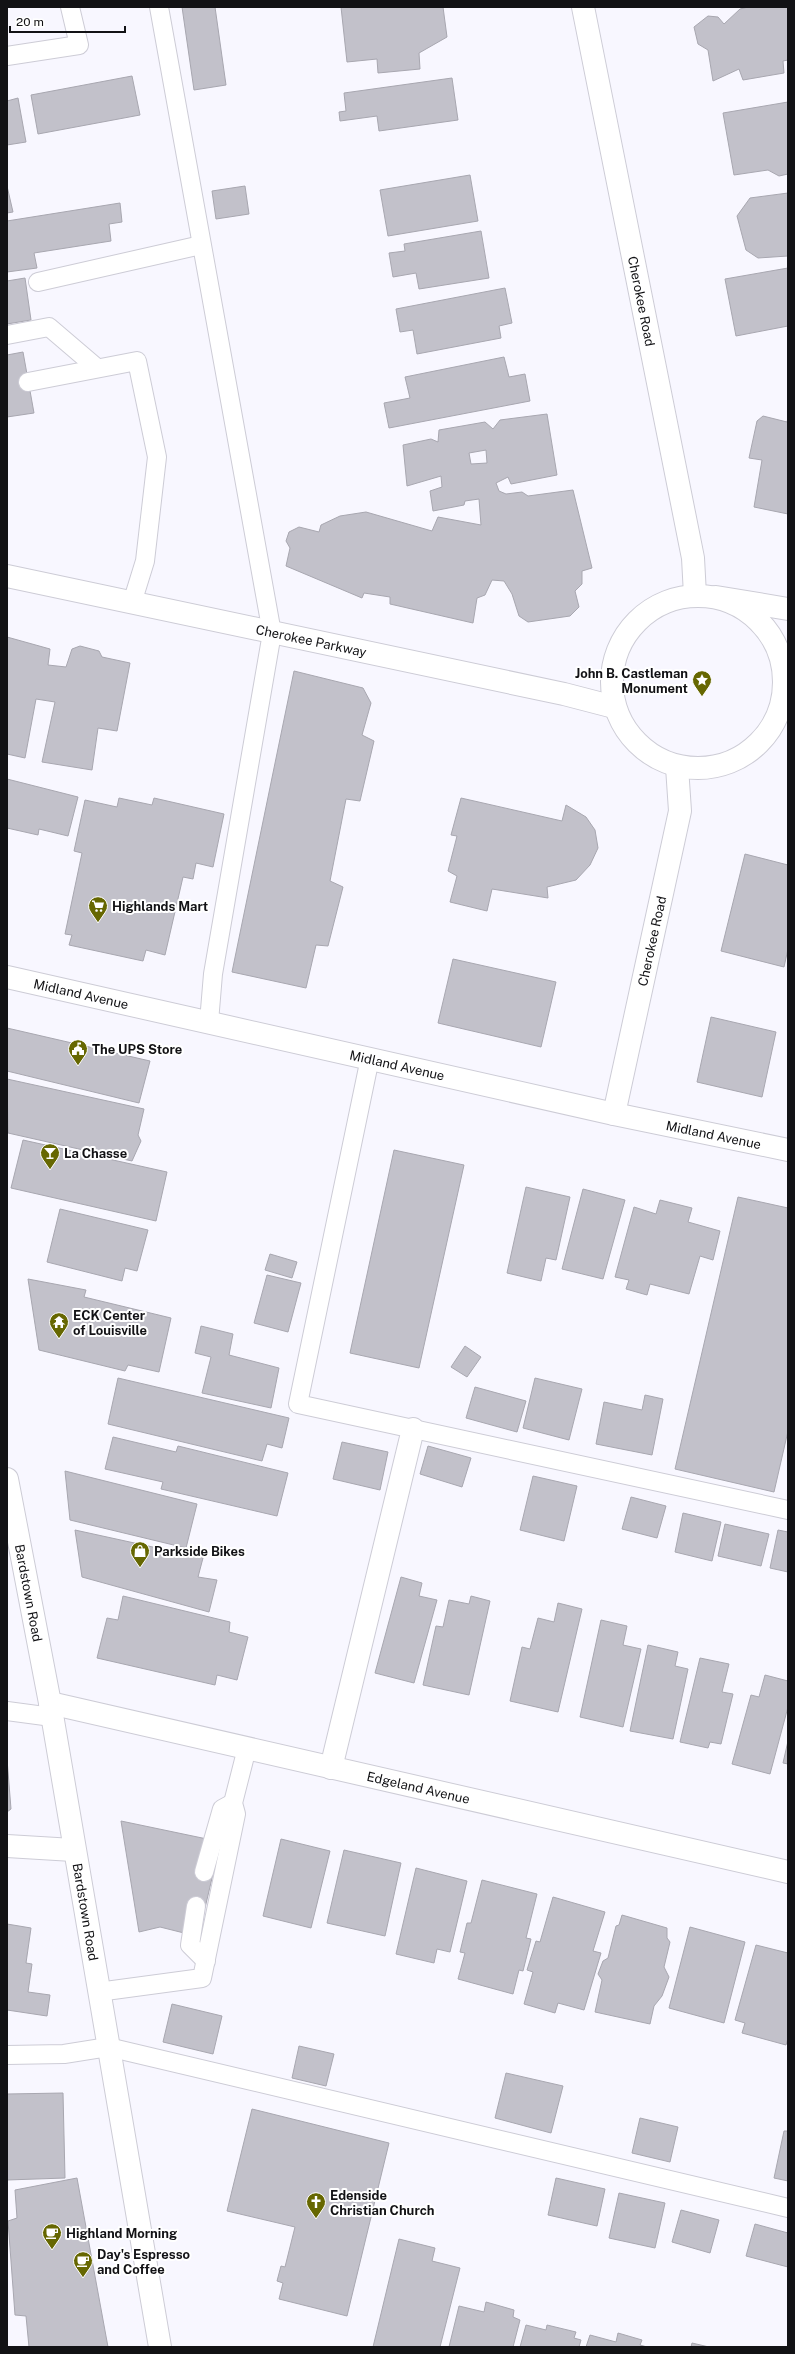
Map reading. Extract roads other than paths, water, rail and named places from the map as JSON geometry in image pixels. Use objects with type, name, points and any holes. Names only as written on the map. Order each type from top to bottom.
[{"type":"street","name":"Cherokee Road","points":[[583,7],[693,558],[705,596]]},
{"type":"street","name":"Cherokee Parkway","points":[[7,576],[564,694],[614,707]]},
{"type":"street","points":[[705,596],[741,607],[762,624],[777,647],[784,673],[786,700],[773,726],[756,748],[732,762],[704,769],[677,767],[649,754],[627,734],[614,707],[611,681],[615,654],[627,630],[652,609],[669,600],[705,596],[788,609]]},
{"type":"street","name":"Cherokee Road","points":[[614,1114],[680,811],[677,767]]},
{"type":"street","name":"Midland Avenue","points":[[7,977],[614,1114],[788,1150]]},
{"type":"street","points":[[331,1768],[414,1429]]},
{"type":"street","name":"Bardstown Road","points":[[8,1491],[51,1710],[73,1850],[160,2347]]},
{"type":"street","name":"Edgeland Avenue","points":[[51,1710],[247,1748],[788,1872]]},
{"type":"street","points":[[7,1846],[73,1850]]},
{"type":"lane","points":[[7,56],[79,45],[70,7]]},
{"type":"lane","points":[[159,7],[272,633],[213,974],[209,1022]]},
{"type":"lane","points":[[38,282],[201,245]]},
{"type":"lane","points":[[7,335],[49,328],[97,368]]},
{"type":"lane","points":[[28,382],[137,361],[157,457],[146,561],[132,603]]},
{"type":"lane","points":[[370,1058],[298,1404],[788,1510]]},
{"type":"lane","points":[[7,1711],[51,1710]]},
{"type":"lane","points":[[204,1970],[236,1814],[233,1803],[247,1748]]},
{"type":"lane","points":[[204,1872],[222,1809],[233,1803]]},
{"type":"lane","points":[[196,1906],[190,1945],[204,1970]]},
{"type":"lane","points":[[98,1992],[204,1970]]},
{"type":"lane","points":[[7,2054],[64,2054],[108,2048],[788,2208]]},
{"type":"place","name":"John B. Castleman Monument","points":[[702,697]]},
{"type":"place","name":"Highlands Mart","points":[[98,923]]},
{"type":"place","name":"The UPS Store","points":[[78,1066]]},
{"type":"place","name":"La Chasse","points":[[50,1170]]},
{"type":"place","name":"ECK Center of Louisville","points":[[59,1339]]},
{"type":"place","name":"Parkside Bikes","points":[[140,1568]]},
{"type":"place","name":"Edenside Christian Church","points":[[316,2219]]},
{"type":"place","name":"Highland Morning","points":[[52,2250]]},
{"type":"place","name":"Day's Espresso and Coffee","points":[[83,2278]]}]
